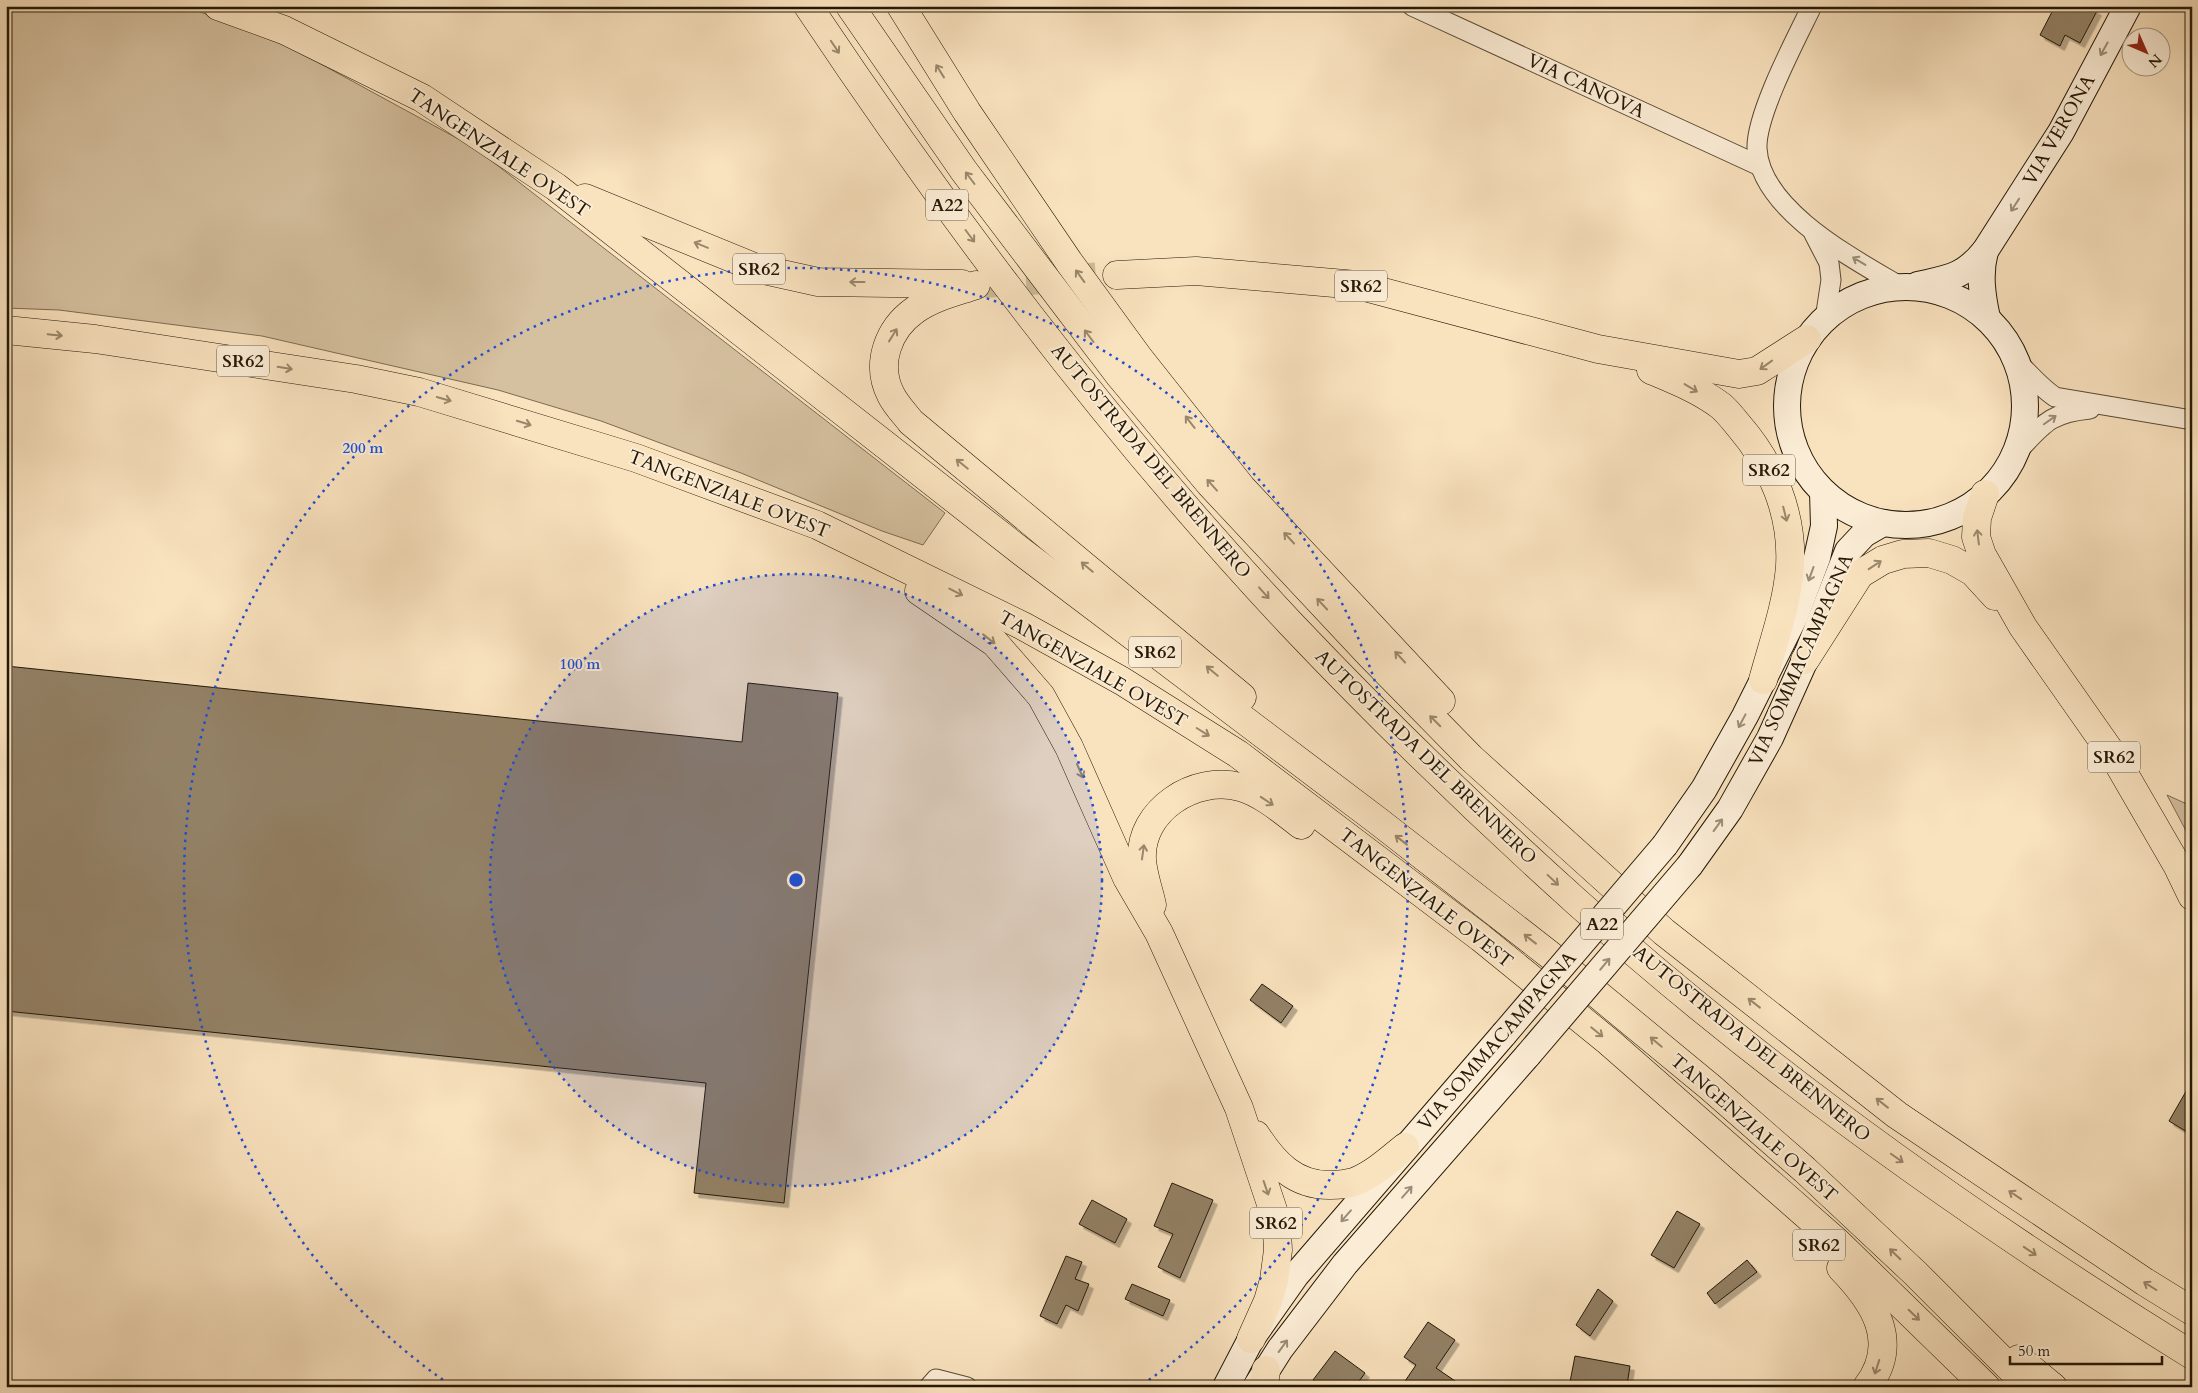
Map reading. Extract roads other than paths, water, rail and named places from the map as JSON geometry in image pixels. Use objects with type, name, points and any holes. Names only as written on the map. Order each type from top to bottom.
[{"type":"highway","name":"TANGENZIALE OVEST","points":[[218,6],[284,30],[422,98],[556,187],[1022,552],[1378,821],[1550,956],[1710,1087],[1805,1170],[1915,1273],[2030,1387]]},
{"type":"highway","name":"AUTOSTRADA DEL BRENNERO","points":[[808,6],[962,226],[1100,405],[1289,622],[1473,806],[1581,905],[1667,979],[1779,1070],[1869,1139],[2049,1264],[2192,1355]]},
{"type":"highway","name":"AUTOSTRADA DEL BRENNERO","points":[[850,6],[964,171],[1119,374],[1210,484],[1369,654],[1471,758],[1664,932],[1897,1115],[2192,1312]]},
{"type":"highway","points":[[901,6],[967,112],[1075,270],[1139,358],[1242,488],[1504,768],[1664,932]]},
{"type":"highway","name":"SR62","points":[[556,187],[759,269],[818,282],[976,285],[935,299],[915,309],[893,332],[884,355],[884,367],[890,393],[898,407],[912,422],[1244,698],[1378,821]]},
{"type":"highway","name":"SR62","points":[[1117,275],[1196,271],[1357,285],[1598,349],[1739,374],[1757,371],[1807,340]]},
{"type":"highway","name":"TANGENZIALE OVEST","points":[[6,330],[95,339],[356,379],[419,392],[636,458],[817,525],[1023,626],[1122,681],[1238,754],[1481,938],[1609,1042],[1837,1242],[1986,1387]]},
{"type":"highway","name":"SR62","points":[[1598,349],[1684,384],[1722,407],[1756,446],[1774,480],[1787,517],[1790,564],[1786,599],[1763,680]]},
{"type":"highway","name":"SR62","points":[[1986,494],[1977,518],[1976,537],[1982,555],[2023,626],[2115,758],[2177,865],[2192,896]]},
{"type":"highway","name":"SR62","points":[[817,525],[976,628],[995,643],[1011,659],[1041,696],[1070,747],[1127,878],[1159,933],[1238,1108],[1274,1213],[1278,1232],[1274,1280],[1268,1302],[1251,1339]]},
{"type":"highway","name":"SR62","points":[[1805,660],[1860,574],[1882,560],[1903,554],[1929,554],[1952,560],[1973,572],[2023,626]]},
{"type":"highway","name":"SR62","points":[[1159,933],[1142,861],[1143,846],[1149,830],[1156,817],[1180,794],[1202,786],[1226,785],[1242,788],[1260,796],[1392,894],[1481,938]]},
{"type":"highway","name":"SR62","points":[[1238,1108],[1269,1156],[1291,1175],[1313,1184],[1340,1185],[1353,1182],[1382,1166],[1405,1147]]},
{"type":"highway","name":"SR62","points":[[1704,1124],[1866,1296],[1879,1321],[1882,1336],[1878,1366],[1867,1387]]},
{"type":"highway","name":"SR62","points":[[1915,1273],[2053,1387]]},
{"type":"street","name":"VIA CANOVA","points":[[1412,6],[1760,166]]},
{"type":"street","points":[[1812,6],[1785,63],[1764,115],[1757,147],[1760,166],[1773,191],[1812,231],[1905,287],[1937,290],[1964,302],[1987,318],[2005,340],[2017,362],[2023,382],[2025,403],[2023,429],[2015,454],[2002,476],[1986,494],[1963,510],[1938,520],[1910,525],[1883,523],[1851,512],[1823,492],[1806,470],[1793,446],[1787,419],[1790,382],[1794,364],[1807,340],[1825,318],[1841,306],[1860,296],[1880,290],[1905,287],[1958,275],[1972,266],[1985,251]]},
{"type":"street","name":"VIA VERONA","points":[[1985,251],[2061,132],[2128,6]]},
{"type":"street","points":[[1812,231],[1829,263],[1831,280],[1825,318]]},
{"type":"street","points":[[1985,251],[1981,267],[1982,294],[1987,318]]},
{"type":"street","points":[[2017,362],[2032,376],[2039,387],[2055,397],[2111,408],[2192,420]]},
{"type":"street","points":[[2015,454],[2049,420],[2064,412],[2111,408]]},
{"type":"street","name":"VIA SOMMACAMPAGNA","points":[[1226,1387],[1251,1339],[1296,1275],[1666,844],[1704,789],[1795,616],[1817,558],[1824,526],[1823,492]]},
{"type":"street","name":"VIA SOMMACAMPAGNA","points":[[1262,1381],[1345,1264],[1690,865],[1730,809],[1770,738],[1805,660],[1848,551],[1864,534],[1883,523]]},
{"type":"street","points":[[929,1387],[936,1379],[967,1387]]},
{"type":"tunnel","points":[[984,284],[1117,275]]}]
